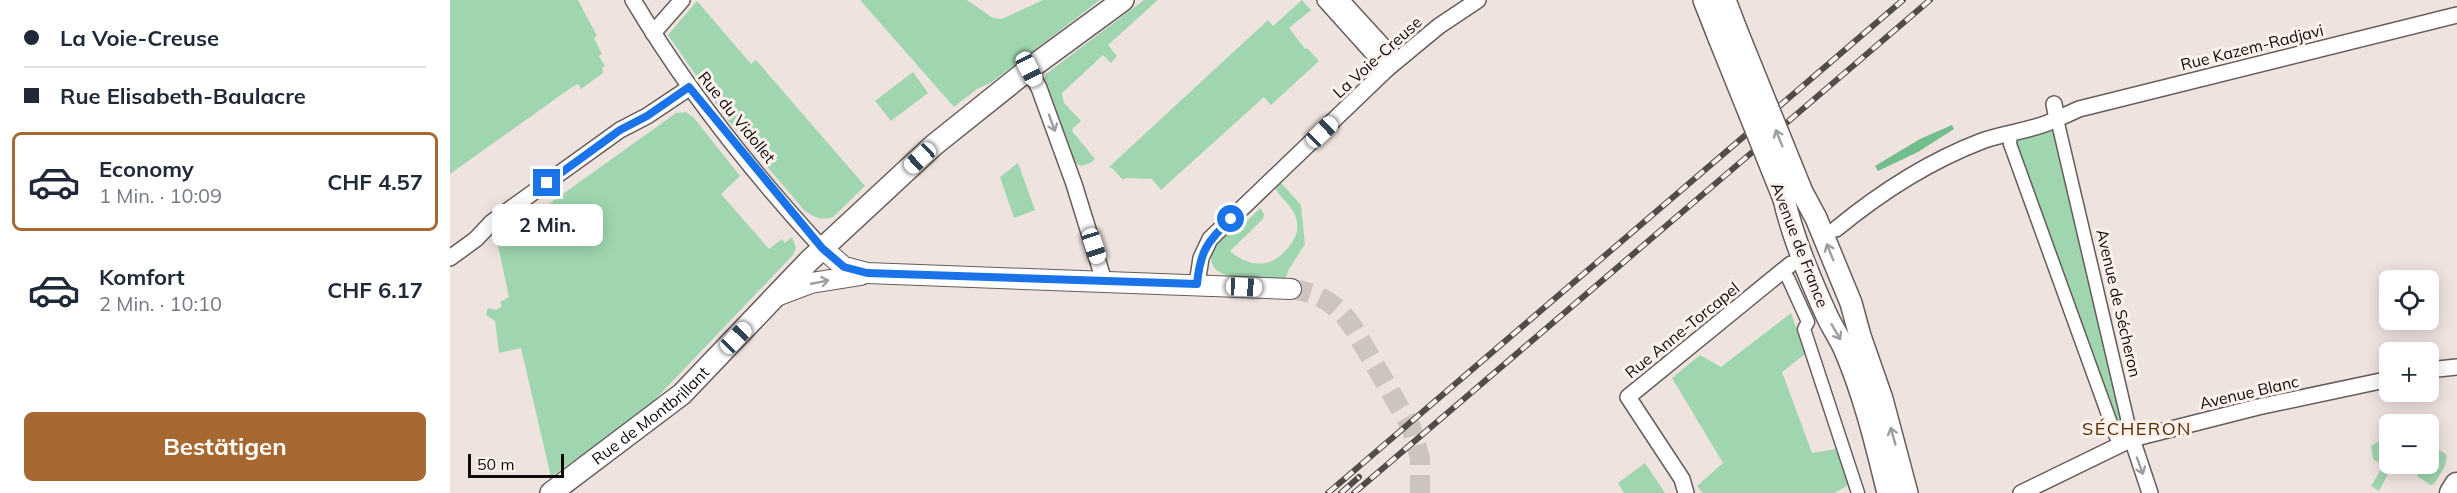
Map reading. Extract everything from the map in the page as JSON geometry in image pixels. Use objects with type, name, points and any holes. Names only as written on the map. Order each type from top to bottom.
[{"type":"main road","name":"Rue de Montbrillant","points":[[551,493],[682,394],[822,248],[934,145],[1029,69],[1123,0]]},
{"type":"main road","name":"Avenue de France","points":[[1704,0],[1728,34],[1793,195],[1816,218],[1851,303],[1882,399],[1907,493]]},
{"type":"main road","name":"Avenue de France","points":[[1725,0],[1728,34]]},
{"type":"main road","name":"Avenue de France","points":[[1793,195],[1791,228],[1852,369],[1876,442],[1888,493]]},
{"type":"main road","points":[[2452,493],[2457,485]]},
{"type":"street","name":"Rue du Vidollet","points":[[633,0],[652,33],[689,87],[822,248]]},
{"type":"street","points":[[652,33],[682,0]]},
{"type":"street","points":[[1325,0],[1392,64]]},
{"type":"street","points":[[1341,0],[1392,64]]},
{"type":"street","name":"La Voie-Creuse","points":[[1197,284],[1200,258],[1210,239],[1392,64],[1439,26],[1478,0]]},
{"type":"street","name":"Rue Kazem-Radjavi","points":[[1836,229],[1882,193],[1916,171],[1985,140],[2040,128],[2056,112],[2079,109],[2457,15]]},
{"type":"street","points":[[1029,69],[1039,88],[1070,173],[1104,281]]},
{"type":"street","points":[[450,258],[476,239],[492,222],[611,137],[689,87]]},
{"type":"street","name":"Avenue de Sécheron","points":[[2056,112],[2132,439],[2150,493]]},
{"type":"street","points":[[2011,134],[2010,144],[2116,437]]},
{"type":"street","points":[[822,248],[844,267],[867,273]]},
{"type":"street","name":"Rue Anne-Torcapel","points":[[1686,493],[1682,479],[1628,397],[1789,271]]},
{"type":"street","name":"Avenue de France","points":[[1789,271],[1808,322],[1804,329],[1858,493]]},
{"type":"street","points":[[774,297],[812,283],[867,273],[1291,289]]},
{"type":"street","points":[[2439,369],[2457,367]]},
{"type":"street","name":"Avenue Blanc","points":[[2023,493],[2132,439],[2258,407],[2379,381]]},
{"type":"green space","points":[[450,0],[578,0],[597,36],[594,38],[602,54],[599,56],[605,66],[602,68],[603,73],[581,89],[578,84],[572,87],[450,174]]},
{"type":"green space","points":[[860,0],[967,0],[993,18],[1002,19],[1043,0],[1100,0],[992,82],[977,89],[954,107]]},
{"type":"green space","points":[[1144,0],[1158,0],[1108,45],[1117,56],[1111,63],[1103,55],[1062,93],[1064,103],[1081,121],[1072,131],[1095,159],[1081,166],[1075,163],[1045,79],[1046,74]]},
{"type":"green space","points":[[1302,0],[1311,10],[1289,28],[1305,49],[1307,48],[1319,61],[1271,105],[1264,97],[1161,190],[1152,179],[1125,178],[1123,180],[1109,167],[1268,20],[1273,26]]},
{"type":"green space","points":[[697,1],[751,64],[756,60],[865,186],[833,217],[818,218],[805,211],[725,117],[668,35]]},
{"type":"green space","points":[[913,72],[928,93],[891,121],[875,101]]},
{"type":"green space","points":[[686,112],[694,118],[740,176],[721,194],[769,249],[782,239],[785,243],[792,237],[796,248],[793,255],[645,410],[551,477],[521,348],[499,353],[495,321],[486,315],[488,308],[496,310],[502,306],[500,302],[509,297],[497,241],[676,113]]},
{"type":"green space","points":[[1952,125],[1954,129],[1918,152],[1878,171],[1875,166],[1920,139]]},
{"type":"green space","points":[[2050,130],[2055,135],[2126,429],[2117,433],[2012,142]]},
{"type":"green space","points":[[1018,163],[1035,210],[1014,218],[1000,177]]},
{"type":"green space","points":[[1281,183],[1301,205],[1305,244],[1289,269],[1285,280],[1235,277],[1223,274],[1214,268],[1211,259],[1217,243],[1242,220],[1245,223],[1260,208],[1264,214],[1263,219],[1230,251],[1244,260],[1259,264],[1274,260],[1287,249],[1295,237],[1297,223],[1291,209],[1275,188]]},
{"type":"green space","points":[[1791,313],[1805,354],[1782,372],[1812,453],[1836,449],[1848,485],[1835,493],[1703,493],[1697,486],[1723,463],[1672,378],[1700,355],[1721,367]]},
{"type":"green space","points":[[2379,441],[2379,463],[2373,459],[2371,446]]},
{"type":"green space","points":[[2439,450],[2447,455],[2445,466],[2434,484],[2431,485],[2417,476],[2418,474],[2439,474]]},
{"type":"green space","points":[[1645,463],[1665,493],[1624,493],[1618,483]]},
{"type":"green space","points":[[2379,473],[2388,474],[2379,491],[2371,486]]},
{"type":"tunnel","points":[[1291,289],[1311,293],[1335,306],[1354,329],[1411,427],[1420,458],[1420,493]]},
{"type":"railway","points":[[1328,493],[1903,0]]},
{"type":"railway","points":[[1354,493],[1930,0]]},
{"type":"railway","points":[[1341,493],[1359,477]]},
{"type":"district","name":"SÉCHERON","points":[[2137,428]]},
{"type":"route","points":[[547,183],[620,130],[647,116],[689,87],[807,232],[839,265],[849,270],[867,273],[1197,284],[1200,258],[1204,249],[1210,239],[1231,219]]}]
